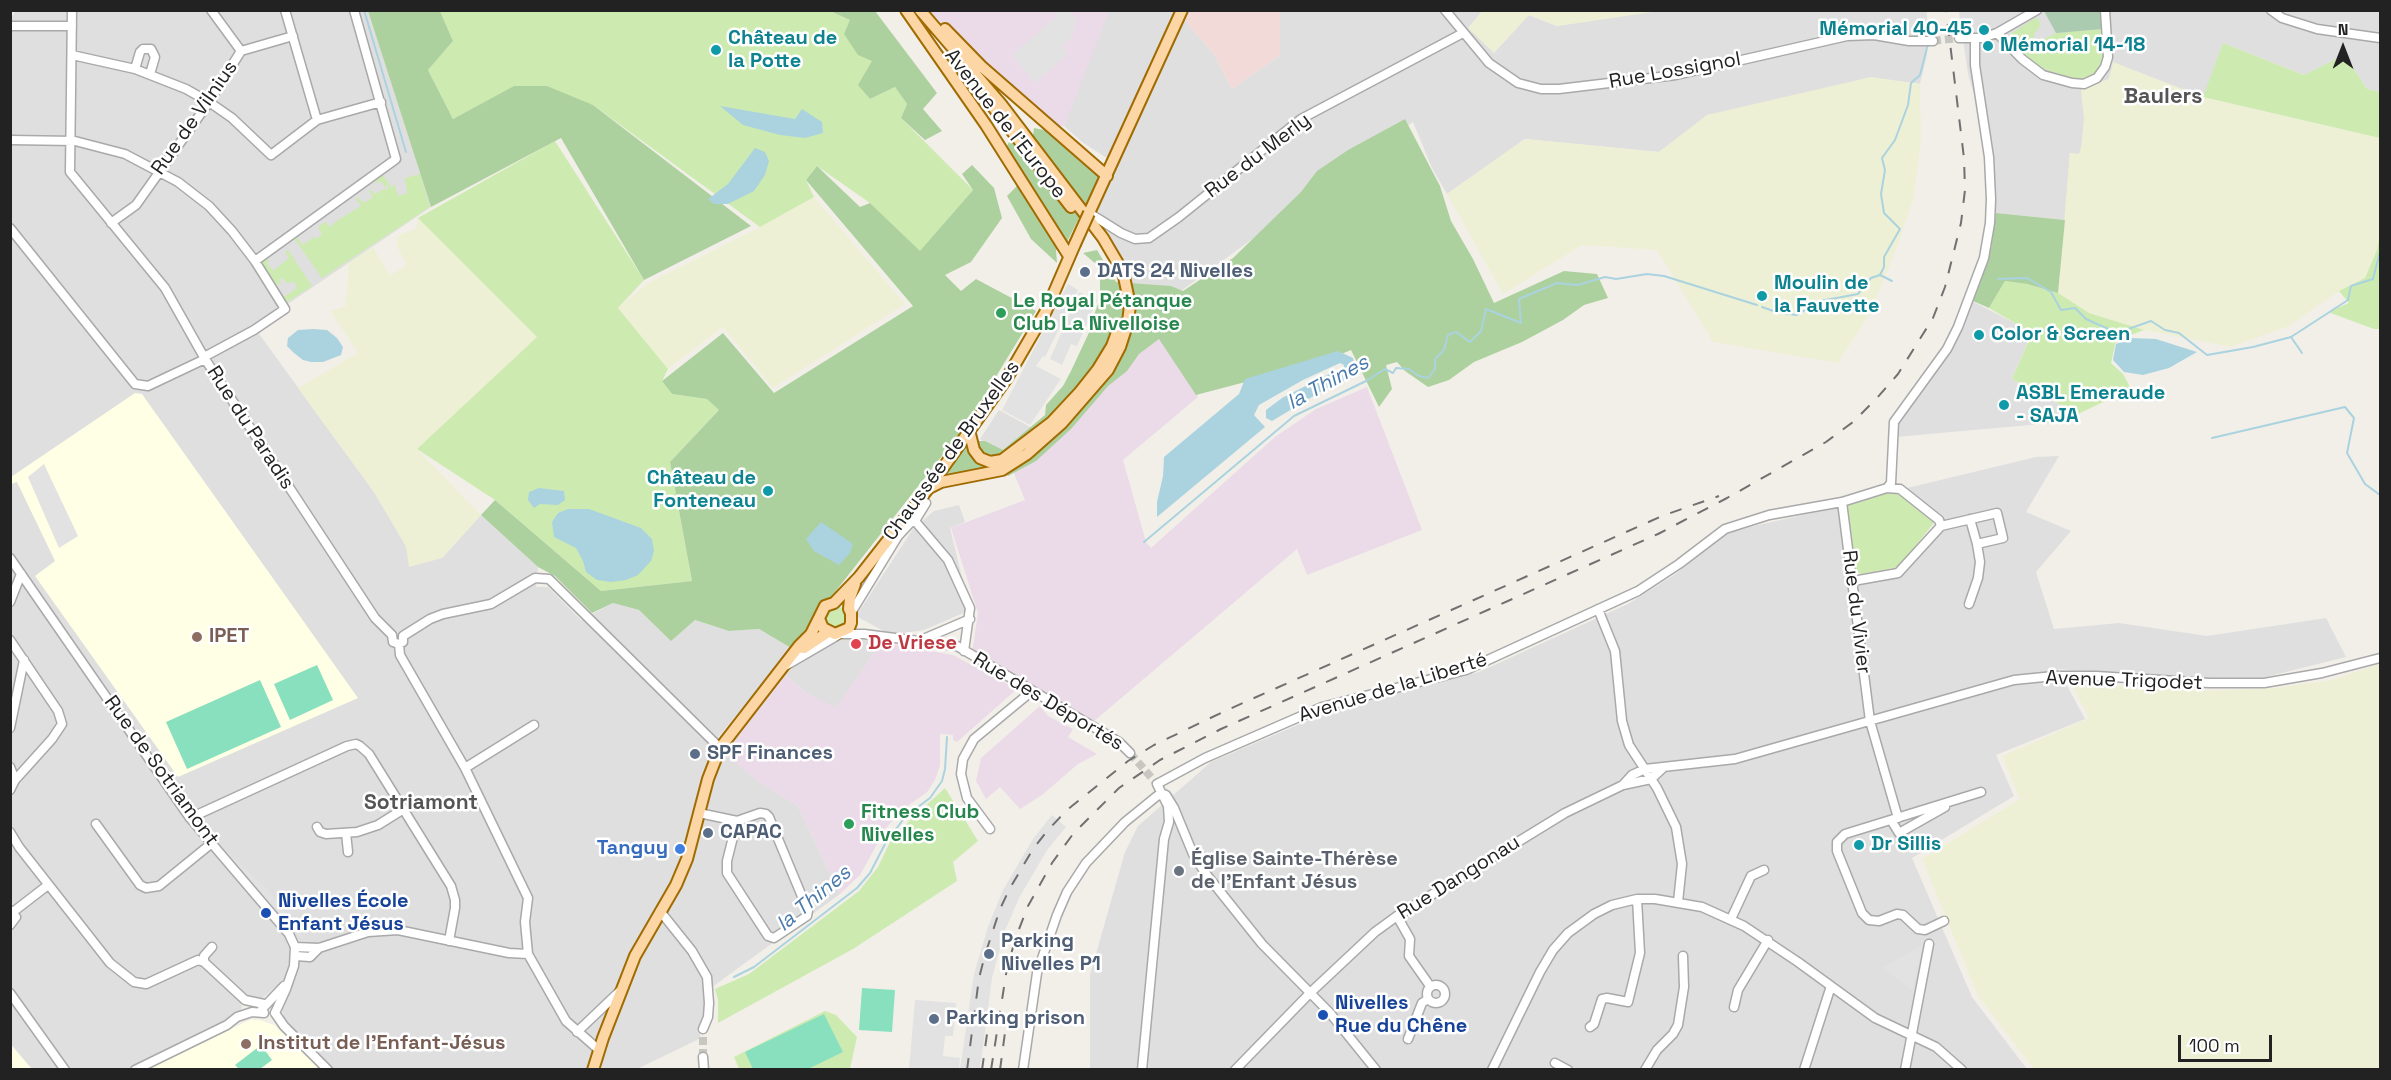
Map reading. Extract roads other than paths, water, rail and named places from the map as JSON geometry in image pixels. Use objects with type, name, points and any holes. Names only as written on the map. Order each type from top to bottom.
[{"type":"main road","points":[[906,10],[986,125],[1069,256]]},
{"type":"main road","name":"Avenue de l'Europe","points":[[913,10],[970,77],[1099,239]]},
{"type":"main road","name":"Avenue de l'Europe","points":[[920,10],[1001,104],[1099,239]]},
{"type":"main road","points":[[927,10],[981,66],[1107,176]]},
{"type":"main road","points":[[1089,213],[1182,10]]},
{"type":"main road","name":"Chaussée de Bruxelles","points":[[859,577],[921,503],[928,489],[1019,361],[1046,311],[1089,213]]},
{"type":"main road","points":[[969,430],[974,450],[980,458],[990,462],[1002,460],[1052,422],[1098,369],[1112,346],[1123,309],[1116,274],[1099,239]]},
{"type":"main road","points":[[928,489],[941,482],[1002,470],[1027,454],[1062,423],[1108,370],[1120,347],[1128,322],[1130,305],[1123,272],[1099,239]]},
{"type":"main road","points":[[834,603],[859,577]]},
{"type":"main road","points":[[794,655],[828,632],[840,634],[849,628],[850,598],[859,577]]},
{"type":"main road","points":[[593,1070],[621,989],[639,946],[676,885],[687,858],[714,759],[720,748],[820,621],[825,606],[842,603],[851,615]]},
{"type":"main road","points":[[820,621],[828,632]]},
{"type":"street","points":[[10,140],[70,141],[88,144],[125,154],[158,170],[209,206],[232,231],[255,261],[285,309],[254,330],[204,358],[165,288],[70,172],[70,141],[72,55],[72,10]]},
{"type":"street","points":[[211,10],[241,51]]},
{"type":"street","points":[[285,10],[317,120]]},
{"type":"street","points":[[255,261],[395,162],[381,102],[354,10]]},
{"type":"street","name":"Rue Lossignol","points":[[1445,10],[1489,63],[1518,83],[1541,89],[1559,89],[1676,75],[1847,36],[1874,35],[1909,41],[1933,41]]},
{"type":"street","points":[[1959,38],[1975,38],[1997,33],[2037,10]]},
{"type":"street","points":[[1997,33],[2043,75],[2084,84],[2097,78],[2106,67],[2108,57],[2105,10]]},
{"type":"street","points":[[2271,10],[2282,18],[2317,29],[2380,38]]},
{"type":"street","points":[[12,26],[72,26]]},
{"type":"street","name":"Rue du Merly","points":[[1089,213],[1135,239],[1149,237],[1179,217],[1301,119],[1463,33]]},
{"type":"street","name":"Rue de Vilnius","points":[[111,223],[136,205],[158,170],[164,166],[209,102],[241,51],[293,36]]},
{"type":"street","points":[[1887,488],[1891,483],[1894,422],[1947,349],[1958,327],[1984,258],[1990,223],[1991,199],[1989,157],[1975,65],[1975,38]]},
{"type":"street","points":[[135,69],[140,52],[144,49],[151,49],[155,57],[150,74]]},
{"type":"street","points":[[72,55],[150,74],[209,102],[232,118],[271,155],[317,120],[381,102]]},
{"type":"street","name":"Rue du Paradis","points":[[10,228],[135,384],[148,386],[204,358],[375,618],[392,635],[393,642],[399,644],[400,655],[465,768],[528,898],[525,941],[528,954]]},
{"type":"street","points":[[1887,488],[1899,489],[1939,520],[1941,526]]},
{"type":"street","name":"Avenue de la Liberté","points":[[1156,784],[1205,758],[1322,707],[1466,670],[1638,591],[1679,564],[1725,529],[1768,515],[1842,502],[1887,488]]},
{"type":"street","name":"Rue du Vivier","points":[[1842,502],[1869,721],[1895,819]]},
{"type":"street","name":"Chaussée de Bruxelles","points":[[851,615],[898,536],[910,523],[915,521],[921,503]]},
{"type":"street","points":[[1853,581],[1898,573],[1941,526],[1997,513],[2003,538],[1977,544]]},
{"type":"street","points":[[1969,604],[1978,578],[1980,562],[1970,519]]},
{"type":"street","points":[[915,521],[948,560],[970,608],[964,651]]},
{"type":"street","name":"Rue de Sotriamont","points":[[10,558],[190,818],[283,924],[295,952]]},
{"type":"street","points":[[10,602],[21,574]]},
{"type":"street","points":[[403,636],[430,619],[443,614],[491,604],[535,578],[549,579],[720,748]]},
{"type":"street","points":[[1598,609],[1615,651],[1622,721],[1629,745],[1668,807],[1676,827],[1682,864],[1678,902]]},
{"type":"street","points":[[851,615],[864,634]]},
{"type":"street","points":[[921,640],[970,619]]},
{"type":"street","points":[[392,635],[397,632],[403,636]]},
{"type":"street","points":[[785,666],[840,634]]},
{"type":"street","name":"Rue des Déportés","points":[[840,634],[864,634],[957,646],[1119,742],[1130,753]]},
{"type":"street","points":[[399,644],[403,642],[403,636]]},
{"type":"street","points":[[10,640],[58,711],[62,724],[52,739],[15,780],[10,790]]},
{"type":"street","name":"Avenue Trigodet","points":[[1645,769],[1735,759],[2014,680],[2054,676],[2096,676],[2209,683],[2264,683],[2322,673],[2380,658]]},
{"type":"street","points":[[10,728],[24,660]]},
{"type":"street","points":[[990,829],[967,798],[961,774],[963,759],[974,739],[1028,697],[1032,691]]},
{"type":"street","points":[[465,768],[534,725]]},
{"type":"street","points":[[190,818],[317,759],[356,744],[369,754],[454,894],[455,908],[449,941]]},
{"type":"street","points":[[10,767],[15,780]]},
{"type":"street","points":[[1651,779],[1664,768]]},
{"type":"street","name":"Rue Dangonau","points":[[1623,785],[1632,775],[1645,769]]},
{"type":"street","name":"Rue Dangonau","points":[[1235,1070],[1310,993],[1375,932],[1397,916],[1565,813],[1623,785],[1651,779]]},
{"type":"street","points":[[1156,784],[1176,826],[1206,874],[1262,944],[1330,1013],[1376,1070]]},
{"type":"street","points":[[1156,784],[1165,785],[1174,808],[1176,837],[1167,833]]},
{"type":"street","points":[[1944,921],[1925,930],[1918,929],[1903,915],[1897,914],[1873,921],[1862,913],[1837,851],[1837,842],[1845,834],[1981,792]]},
{"type":"street","points":[[1162,794],[1166,795],[1174,808]]},
{"type":"street","points":[[1035,1069],[1024,1067],[1037,973],[1067,892],[1086,863],[1125,822],[1162,794]]},
{"type":"street","points":[[1895,819],[1899,833],[1944,807],[1947,803]]},
{"type":"street","points":[[317,827],[320,832],[326,834],[369,829],[402,810]]},
{"type":"street","points":[[699,813],[737,821],[760,813],[769,817],[808,911],[807,916],[774,938],[768,936],[727,873],[727,861],[737,821]]},
{"type":"street","points":[[96,824],[140,885],[146,888],[159,886],[212,843]]},
{"type":"street","points":[[1142,1070],[1164,839],[1167,833],[1166,828],[1176,826]]},
{"type":"street","points":[[10,832],[48,885],[110,963],[134,982],[146,984],[193,961],[204,962],[245,1000],[265,1006]]},
{"type":"street","points":[[346,833],[348,852]]},
{"type":"street","points":[[1731,919],[1751,876],[1764,870]]},
{"type":"street","points":[[10,925],[16,917],[12,911],[48,885]]},
{"type":"street","points":[[1590,1028],[1594,1024],[1602,999],[1628,1002],[1640,953],[1637,899]]},
{"type":"street","points":[[1492,1070],[1553,950],[1568,933],[1594,914],[1616,904],[1637,899],[1678,902],[1702,907],[1731,919],[1768,940],[1875,1018],[1936,1047],[1962,1070]]},
{"type":"street","points":[[660,911],[692,951],[706,977],[709,1003],[708,1017],[703,1029]]},
{"type":"street","points":[[1397,916],[1410,939],[1409,956],[1430,986]]},
{"type":"street","points":[[276,1011],[286,990],[295,952],[319,948],[384,930],[410,931],[449,941],[528,954],[561,1013],[599,1050]]},
{"type":"street","points":[[1734,1007],[1738,990],[1768,940]]},
{"type":"street","points":[[1905,1070],[1929,944]]},
{"type":"street","points":[[204,962],[204,956],[212,947]]},
{"type":"street","points":[[1645,1070],[1657,1050],[1673,1034],[1678,1025],[1684,987],[1683,956]]},
{"type":"street","points":[[265,1006],[286,984]]},
{"type":"street","points":[[1435,984],[1442,986],[1445,996],[1439,1003],[1433,1003],[1428,999],[1427,992],[1430,986],[1435,984]]},
{"type":"street","points":[[1804,1070],[1831,986]]},
{"type":"street","points":[[579,1033],[621,989]]},
{"type":"street","points":[[10,993],[65,1070]]},
{"type":"street","points":[[1408,1039],[1422,1003],[1428,999]]},
{"type":"street","points":[[245,1000],[246,1008],[252,1012]]},
{"type":"street","points":[[135,1070],[227,1025],[237,1017],[272,1002],[284,1026],[328,1070]]},
{"type":"street","points":[[579,1033],[603,1038]]},
{"type":"street","points":[[703,1057],[704,1070]]},
{"type":"street","points":[[1555,1063],[1568,1070]]},
{"type":"water","points":[[720,106],[795,119],[802,109],[822,122],[823,133],[805,138],[780,135],[743,125]]},
{"type":"water","points":[[755,148],[765,152],[769,161],[765,175],[754,191],[728,204],[714,204],[708,199],[728,184]]},
{"type":"water","points":[[298,330],[327,330],[337,338],[343,347],[341,355],[323,362],[311,362],[303,360],[287,346],[288,338]]},
{"type":"water","points":[[2130,338],[2156,339],[2197,352],[2169,368],[2143,375],[2124,372],[2113,360],[2116,344]]},
{"type":"water","points":[[1338,351],[1353,358],[1356,374],[1347,380],[1337,382],[1272,421],[1266,418],[1266,410],[1282,398],[1331,373],[1343,371],[1344,365],[1340,363],[1303,380],[1259,405],[1254,415],[1265,427],[1157,517],[1164,457],[1239,394],[1245,379]]},
{"type":"water","points":[[539,488],[564,491],[565,500],[558,505],[540,504],[534,508],[528,500],[529,492]]},
{"type":"water","points":[[568,509],[589,509],[641,528],[652,539],[654,551],[651,561],[638,575],[626,580],[611,582],[597,580],[586,572],[576,548],[554,537],[552,522],[558,513]]},
{"type":"water","points":[[821,522],[853,544],[850,553],[839,565],[814,551],[806,539]]},
{"type":"waterway","points":[[364,10],[406,152]]},
{"type":"waterway","points":[[1880,275],[1884,267],[1884,257],[1900,229],[1884,213],[1881,194],[1885,170],[1882,158],[1895,140],[1908,105],[1911,83],[1920,75],[1928,44]]},
{"type":"waterway","name":"la Thines","points":[[1998,279],[2027,278],[2051,292],[2061,310],[2075,308],[2086,319],[2117,333],[2151,321],[2165,330],[2179,333],[2207,355],[2253,347],[2291,337],[2348,300],[2351,286],[2373,279],[2380,252]]},
{"type":"waterway","name":"la Thines","points":[[1144,542],[1294,416],[1366,381],[1385,369],[1393,373],[1396,368],[1409,369],[1419,376],[1428,378],[1435,369],[1435,359],[1444,350],[1448,335],[1456,332],[1470,342],[1481,331],[1486,309],[1521,323],[1519,299],[1557,283],[1578,285],[1605,277],[1616,279],[1647,274],[1664,276],[1757,305]]},
{"type":"waterway","points":[[1880,275],[1892,281]]},
{"type":"waterway","name":"la Thines","points":[[1762,307],[1779,313],[1797,315],[1820,301],[1858,294],[1871,278],[1880,275]]},
{"type":"waterway","name":"la Thines","points":[[2291,337],[2302,353]]},
{"type":"waterway","points":[[2212,438],[2345,407],[2354,418],[2347,453],[2365,484],[2380,495]]},
{"type":"waterway","name":"la Thines","points":[[734,977],[754,967],[857,888],[870,873],[886,842],[906,816],[930,798],[942,781],[947,737]]},
{"type":"tunnel","points":[[1933,41],[1959,38]]},
{"type":"tunnel","points":[[1130,753],[1157,784]]},
{"type":"tunnel","points":[[703,1029],[703,1057]]},
{"type":"railway","points":[[991,1070],[1007,968],[1028,906],[1052,863],[1073,834],[1119,788],[1160,760],[1221,729],[1658,534],[1826,442],[1853,422],[1877,398],[1898,374],[1933,318],[1945,287],[1961,223],[1965,190],[1964,158],[1946,10]]},
{"type":"railway","points":[[967,1070],[979,978],[1000,909],[1010,888],[1033,849],[1048,830],[1067,810],[1128,761],[1154,745],[1225,711],[1662,516],[1719,496]]},
{"type":"railway","points":[[1000,1070],[1006,1025]]},
{"type":"railway","points":[[982,1070],[987,1034]]},
{"type":"place","name":"Mémorial 40-45","points":[[1984,30]]},
{"type":"place","name":"Mémorial 14-18","points":[[1988,46]]},
{"type":"place","name":"Château de la Potte","points":[[716,50]]},
{"type":"place","name":"DATS 24 Nivelles","points":[[1085,272]]},
{"type":"place","name":"Moulin de la Fauvette","points":[[1762,296]]},
{"type":"place","name":"Le Royal Pétanque Club La Nivelloise","points":[[1001,313]]},
{"type":"place","name":"Color & Screen","points":[[1979,335]]},
{"type":"place","name":"ASBL Emeraude - SAJA","points":[[2004,405]]},
{"type":"place","name":"Château de Fonteneau","points":[[768,491]]},
{"type":"place","name":"IPET","points":[[197,637]]},
{"type":"place","name":"De Vriese","points":[[856,644]]},
{"type":"place","name":"SPF Finances","points":[[695,754]]},
{"type":"place","name":"Fitness Club Nivelles","points":[[849,824]]},
{"type":"place","name":"CAPAC","points":[[708,833]]},
{"type":"place","name":"Dr Sillis","points":[[1859,845]]},
{"type":"place","name":"Tanguy","points":[[680,849]]},
{"type":"place","name":"Église Sainte-Thérèse de l'Enfant Jésus","points":[[1179,871]]},
{"type":"place","name":"Nivelles École Enfant Jésus","points":[[266,913]]},
{"type":"place","name":"Parking Nivelles P1","points":[[989,954]]},
{"type":"place","name":"Nivelles Rue du Chêne","points":[[1323,1015]]},
{"type":"place","name":"Parking prison","points":[[934,1019]]},
{"type":"place","name":"Institut de l'Enfant-Jésus","points":[[246,1044]]},
{"type":"district","name":"Baulers","points":[[2163,97]]},
{"type":"district","name":"Sotriamont","points":[[421,803]]}]
